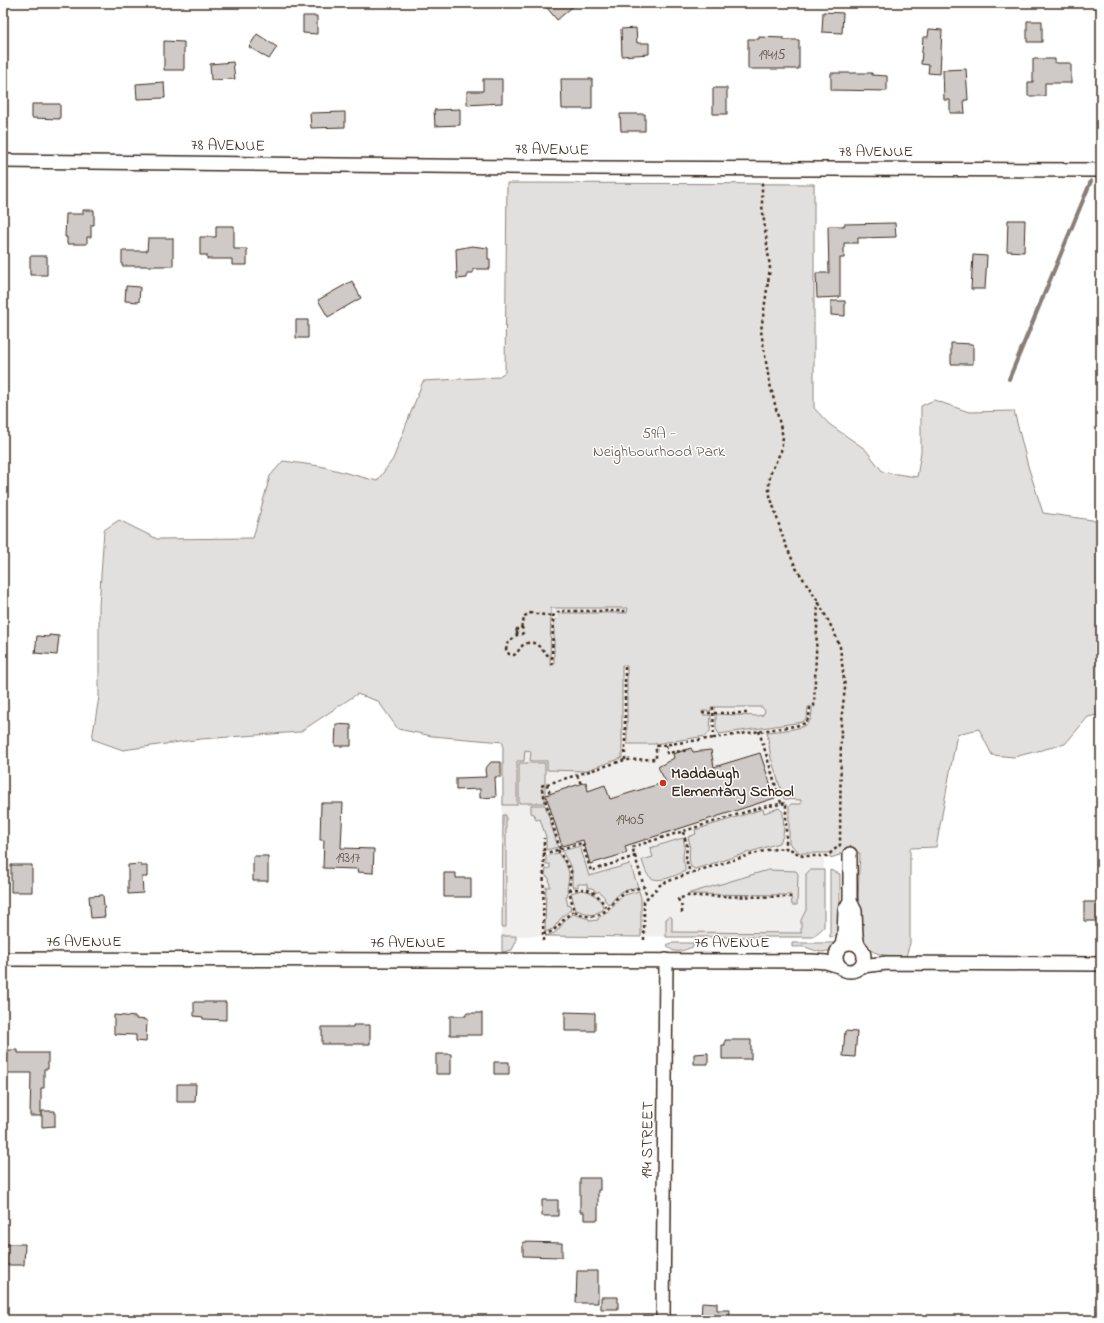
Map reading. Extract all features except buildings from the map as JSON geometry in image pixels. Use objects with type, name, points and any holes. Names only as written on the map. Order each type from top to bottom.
[{"type":"street","name":"78 AVENUE","points":[[3,161],[761,169],[1101,170]]},
{"type":"street","points":[[850,854],[850,901],[855,911],[856,935],[862,955],[856,970],[848,971],[841,968],[839,955],[844,935],[845,910],[850,901]]},
{"type":"street","points":[[839,955],[850,942],[862,955],[887,963],[1101,964]]},
{"type":"street","name":"76 AVENUE","points":[[3,959],[812,960],[826,962],[839,955]]},
{"type":"street","name":"194 STREET","points":[[663,1320],[666,960]]},
{"type":"path","points":[[644,940],[644,901],[661,884],[690,873],[767,850],[786,848],[803,856],[827,856],[840,846],[842,722],[845,688],[840,646],[818,601],[796,568],[784,541],[769,492],[771,472],[781,452],[783,437],[769,380],[761,331],[770,268],[762,206],[761,169]]},
{"type":"path","points":[[574,911],[569,890],[571,870],[559,850],[541,786],[625,760],[656,759],[656,746],[802,725],[808,721],[810,708],[814,706],[818,601]]},
{"type":"path","points":[[552,658],[538,645],[533,643],[524,644],[514,655],[507,652],[507,644],[518,634],[523,633],[521,628],[525,616],[529,613],[553,616],[560,611],[626,611]]},
{"type":"path","points":[[552,665],[553,616]]},
{"type":"path","points":[[625,665],[625,760]]},
{"type":"path","points":[[713,707],[714,738]]},
{"type":"path","points":[[702,713],[749,713]]},
{"type":"path","points":[[759,731],[781,802]]},
{"type":"path","points":[[666,745],[667,753],[689,750]]},
{"type":"path","points":[[577,775],[581,784]]},
{"type":"path","points":[[547,784],[550,794]]},
{"type":"path","points":[[647,897],[631,846],[683,832],[762,807],[786,802],[786,848]]},
{"type":"path","points":[[683,832],[687,845],[686,859],[690,873]]},
{"type":"path","points":[[543,941],[544,838]]},
{"type":"path","points":[[543,854],[582,843],[591,871],[635,856]]},
{"type":"path","points":[[574,911],[582,915],[593,917],[602,914],[608,910],[622,893],[644,887]]},
{"type":"path","points":[[569,890],[582,888],[592,891],[603,901],[608,910]]},
{"type":"path","points":[[682,913],[682,907],[678,900],[687,896],[791,897]]},
{"type":"path","points":[[543,934],[555,930],[564,918],[574,911]]},
{"type":"shaded area","name":"Maddaugh Elementary School","points":[[551,608],[823,609],[824,927],[813,937],[502,936],[502,666]]},
{"type":"green space","name":"59A - Neighbourhood Park","points":[[507,183],[814,184],[814,408],[829,424],[865,449],[883,472],[917,477],[921,452],[921,406],[934,400],[969,412],[1014,411],[1028,466],[1043,513],[1092,520],[1101,524],[1101,714],[1088,717],[1065,744],[1014,757],[992,755],[979,729],[957,734],[936,847],[910,848],[910,943],[906,956],[885,955],[874,952],[865,946],[862,940],[858,902],[860,853],[840,853],[840,855],[830,858],[830,853],[800,853],[789,843],[789,806],[791,804],[801,804],[801,800],[784,799],[771,758],[767,732],[790,730],[806,725],[811,719],[812,707],[808,707],[807,717],[803,722],[719,734],[716,729],[716,714],[757,716],[763,715],[765,711],[762,707],[711,707],[711,711],[702,711],[703,715],[711,715],[710,731],[706,736],[654,744],[627,744],[627,666],[622,665],[622,758],[584,771],[547,770],[547,761],[530,761],[531,751],[525,750],[524,761],[517,761],[517,805],[503,805],[503,742],[432,736],[398,729],[378,701],[357,694],[300,732],[201,739],[123,750],[92,739],[99,697],[99,606],[104,530],[119,520],[157,539],[253,538],[270,476],[283,461],[320,466],[377,481],[393,459],[423,381],[498,377],[505,372]],"holes":[[[551,608],[628,608],[627,613],[562,613],[554,621],[554,665],[550,665]]]},
{"type":"green space","points":[[519,763],[545,763],[545,803],[519,803]]},
{"type":"green space","points":[[531,805],[545,805],[558,847],[546,850],[546,837],[540,819],[536,820],[534,814],[531,813]]},
{"type":"green space","points":[[779,808],[783,812],[784,829],[783,837],[779,843],[695,869],[691,867],[688,837],[696,834],[695,830],[763,809],[764,813]]},
{"type":"green space","points":[[503,815],[506,815],[506,927],[502,927]]},
{"type":"green space","points":[[683,838],[683,858],[685,871],[668,878],[657,880],[650,877],[647,874],[642,860],[653,857],[650,848]]},
{"type":"green space","points":[[580,846],[589,876],[630,864],[638,887],[620,892],[609,905],[599,891],[597,893],[594,889],[587,887],[587,884],[578,884],[578,887],[572,887],[572,869],[562,851]]},
{"type":"green space","points":[[558,853],[565,863],[569,873],[567,889],[568,896],[566,897],[568,906],[570,905],[571,909],[561,918],[553,929],[545,932],[546,887],[550,887],[549,878],[545,875],[546,869],[550,868],[550,864],[546,864],[546,856]]},
{"type":"green space","points":[[768,870],[796,871],[798,874],[797,905],[792,905],[791,895],[687,894]]},
{"type":"green space","points":[[810,870],[824,870],[824,927],[813,937],[666,937],[666,919],[670,916],[672,918],[672,932],[801,933],[801,920],[806,910],[806,874]]},
{"type":"green space","points":[[830,870],[840,874],[840,936],[830,937]]},
{"type":"green space","points":[[585,890],[596,896],[603,906],[603,910],[592,915],[576,910],[571,893]]},
{"type":"green space","points":[[639,891],[641,898],[641,937],[545,936],[556,932],[573,914],[589,919],[590,921],[598,920],[598,918],[610,910],[621,896]]},
{"type":"green space","points":[[502,936],[516,936],[516,942],[512,950],[502,952]]},
{"type":"green space","points":[[671,943],[693,943],[693,947],[682,951],[676,951],[667,945]]},
{"type":"green space","points":[[792,943],[833,943],[836,945],[829,950],[822,952],[804,947],[792,947]]},
{"type":"waterway","points":[[1099,160],[1101,155]]},
{"type":"waterway","points":[[1009,379],[1091,181]]},
{"type":"place","name":"Maddaugh Elementary School","points":[[663,783]]}]
